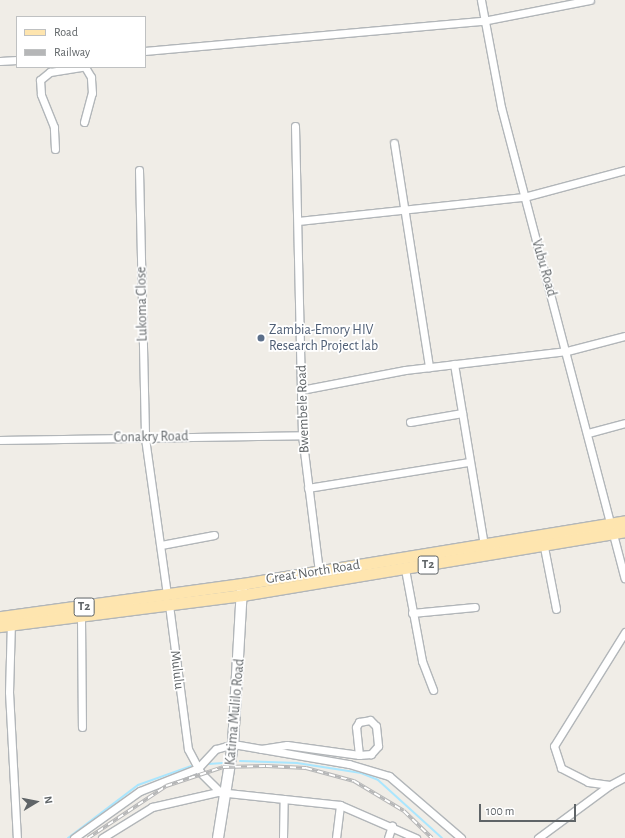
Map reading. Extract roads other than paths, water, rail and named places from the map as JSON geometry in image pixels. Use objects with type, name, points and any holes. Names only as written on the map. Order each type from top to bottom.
[{"type":"main road","name":"Great North Road","points":[[5,621],[405,569],[544,547],[612,529],[625,521]]},
{"type":"main road","name":"Great North Road","points":[[242,590],[319,571],[484,546],[612,529],[625,531]]},
{"type":"main road","name":"Katima Mulilo Road","points":[[218,838],[223,793],[233,744],[242,590]]},
{"type":"main road","name":"Great North Road","points":[[5,621],[81,618],[168,600]]},
{"type":"street","name":"Vubu Road","points":[[481,0],[484,21],[524,197],[567,351],[625,578]]},
{"type":"street","points":[[146,51],[484,21],[572,1],[590,0]]},
{"type":"street","points":[[0,61],[16,60]]},
{"type":"street","points":[[55,149],[54,127],[43,99],[40,80],[50,72],[77,68]]},
{"type":"street","points":[[84,122],[92,93],[91,77],[85,68]]},
{"type":"street","name":"Bwembele Road","points":[[295,126],[302,435],[319,571]]},
{"type":"street","points":[[394,143],[429,367]]},
{"type":"street","name":"Lukoma Close","points":[[139,170],[145,438],[160,545]]},
{"type":"street","points":[[298,221],[404,211],[524,197],[625,170]]},
{"type":"street","points":[[301,390],[429,367],[567,351],[625,336]]},
{"type":"street","points":[[454,364],[484,546]]},
{"type":"street","points":[[410,422],[462,413]]},
{"type":"street","points":[[588,433],[625,423]]},
{"type":"street","name":"Conakry Road","points":[[0,440],[302,435]]},
{"type":"street","points":[[308,488],[469,462]]},
{"type":"street","points":[[160,545],[214,535]]},
{"type":"street","name":"Mululu","points":[[160,545],[186,736],[198,768],[211,786],[223,793]]},
{"type":"street","points":[[544,547],[556,609]]},
{"type":"street","points":[[405,569],[412,613],[432,690]]},
{"type":"street","points":[[412,613],[475,607]]},
{"type":"street","points":[[81,618],[82,727]]},
{"type":"street","points":[[5,621],[17,838]]},
{"type":"street","points":[[610,785],[593,784],[561,768],[554,746],[625,632]]},
{"type":"street","points":[[259,750],[287,745],[359,754],[371,754],[378,746],[376,726],[370,720],[359,722],[356,727],[359,754]]},
{"type":"street","points":[[74,838],[140,791],[198,768],[216,749],[233,744],[259,750],[349,764],[389,776],[461,838]]},
{"type":"street","points":[[538,838],[610,785],[625,778]]},
{"type":"street","points":[[102,838],[152,807],[223,793],[284,798],[340,805],[392,826],[416,838]]},
{"type":"street","points":[[283,838],[284,798]]},
{"type":"street","points":[[336,838],[340,805]]},
{"type":"street","points":[[388,838],[392,826]]},
{"type":"waterway","points":[[240,761],[297,763],[361,773],[378,780],[442,838]]},
{"type":"waterway","points":[[208,764],[223,763]]},
{"type":"waterway","points":[[68,838],[138,785],[191,766]]},
{"type":"railway","points":[[88,838],[166,786],[223,767],[266,766],[306,768],[354,781],[404,811],[432,838]]},
{"type":"place","name":"Zambia-Emory HIV Research Project lab","points":[[261,338]]}]
